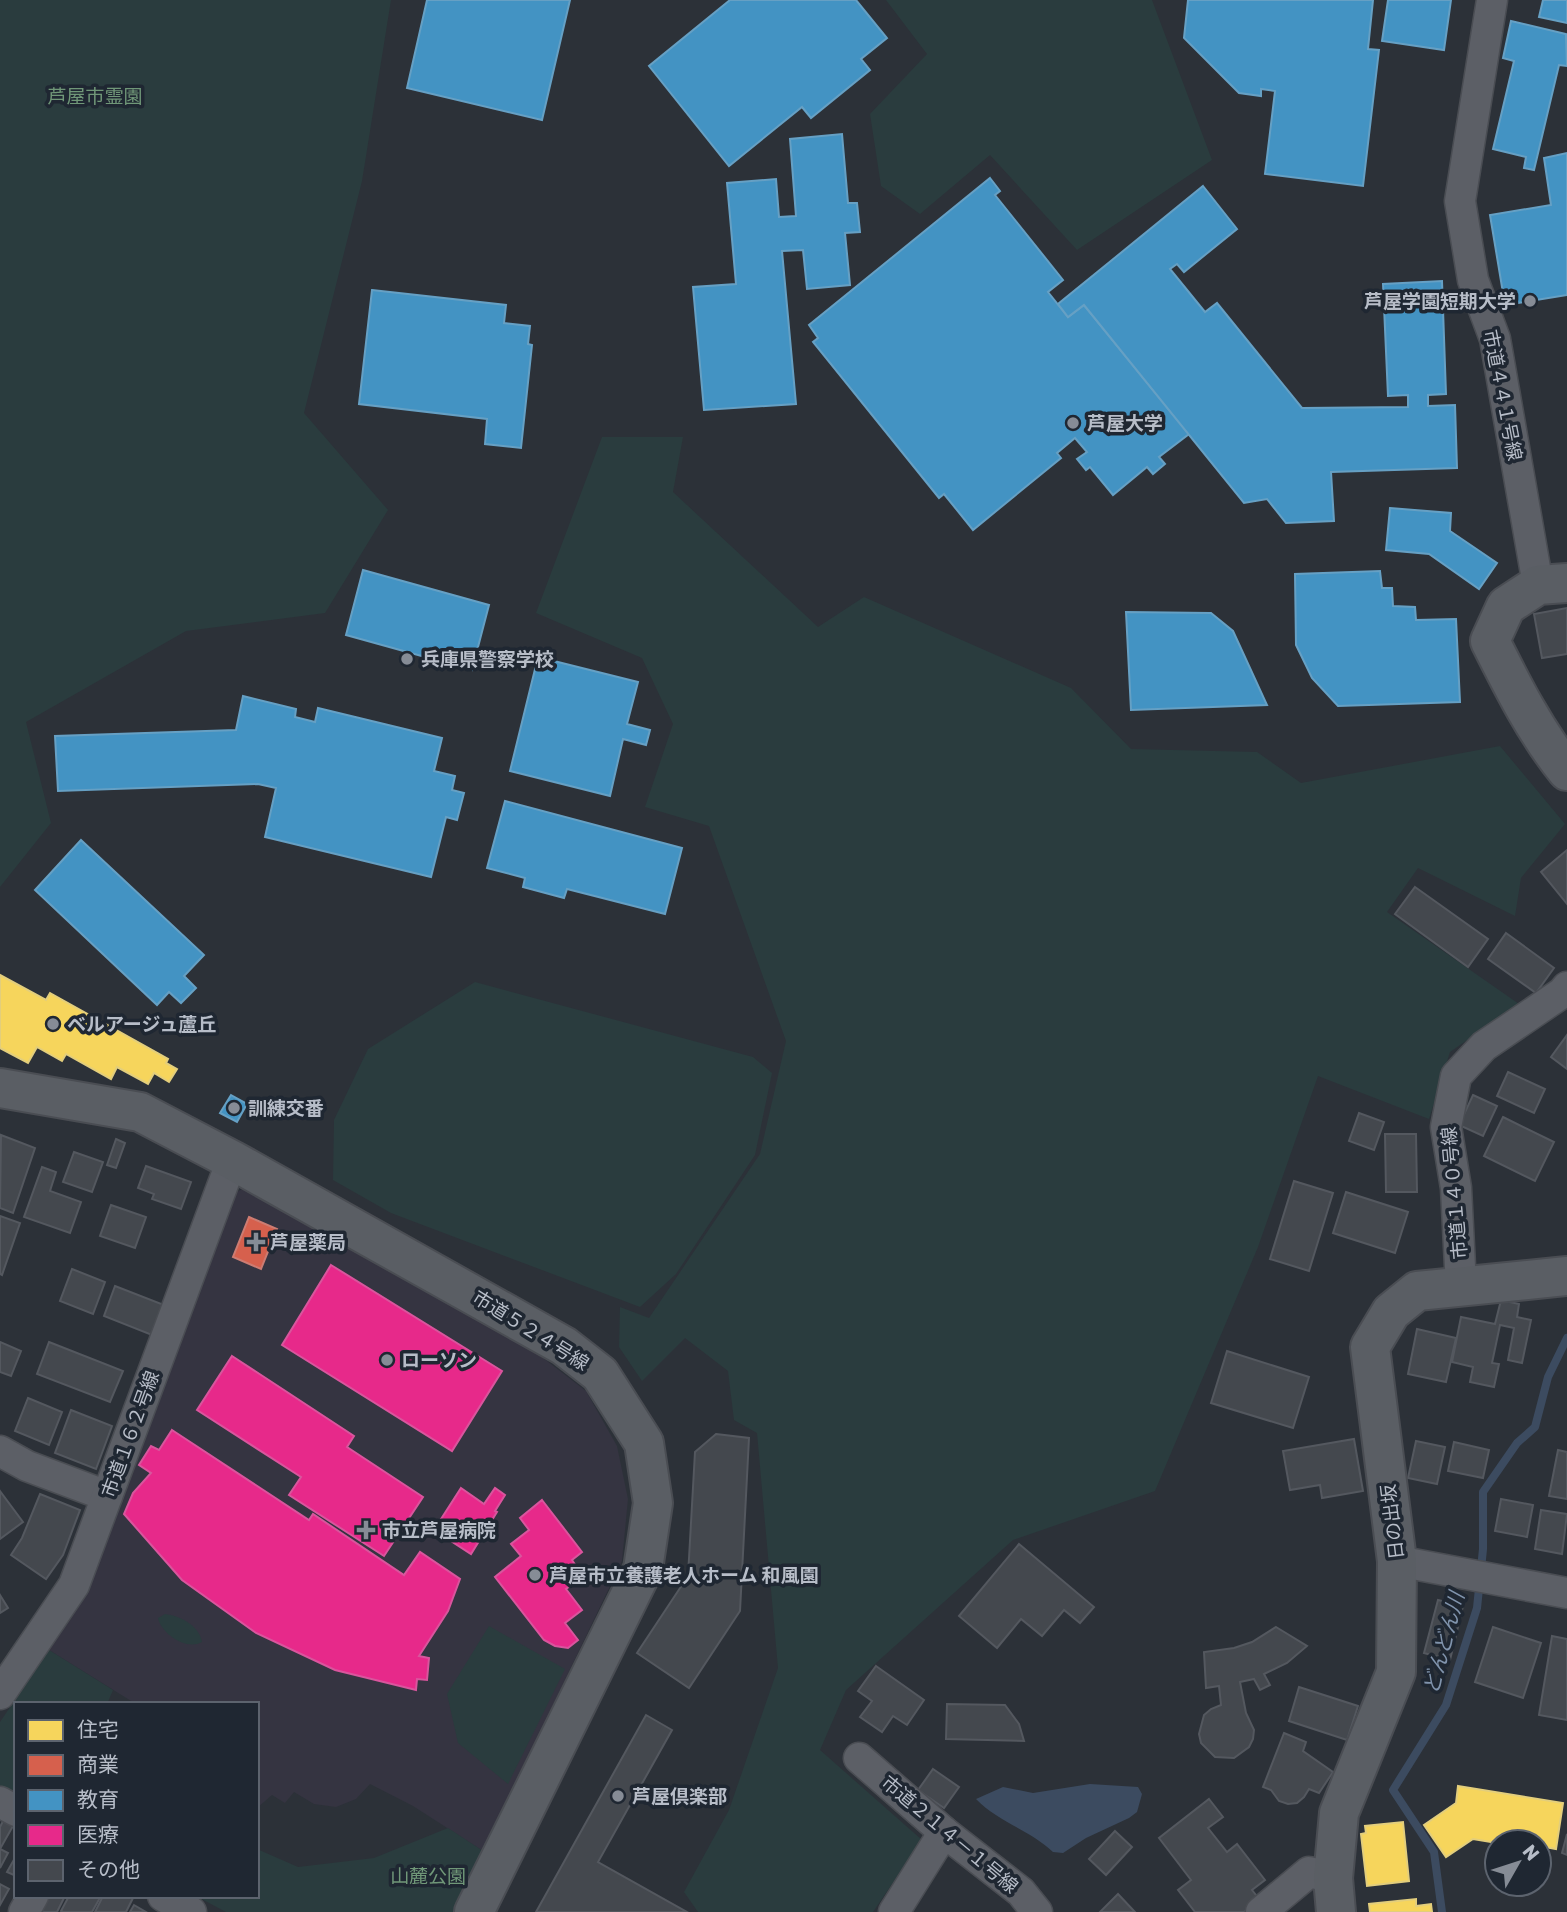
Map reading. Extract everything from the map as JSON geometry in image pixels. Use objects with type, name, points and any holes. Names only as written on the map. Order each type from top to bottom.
[{"type":"street","name":"市道４４１号線","points":[[1492,0],[1460,201],[1473,280],[1495,339],[1553,584]]},
{"type":"street","points":[[1553,584],[1506,606],[1490,641],[1526,712],[1544,742],[1567,771]]},
{"type":"street","name":"市道１４０号線","points":[[1461,1286],[1456,1188],[1446,1127],[1456,1076],[1484,1046],[1567,987]]},
{"type":"street","name":"市道５２４号線","points":[[0,1088],[140,1112],[232,1160],[564,1346],[600,1374],[644,1443],[653,1503],[642,1569],[474,1912]]},
{"type":"street","name":"市道１６２号線","points":[[0,1694],[74,1585],[232,1160]]},
{"type":"street","name":"日の出坂","points":[[1335,1895],[1339,1813],[1396,1672],[1398,1562],[1370,1347],[1391,1312],[1417,1291],[1567,1276]]},
{"type":"street","points":[[0,1451],[27,1466],[107,1496]]},
{"type":"street","points":[[1398,1562],[1567,1593]]},
{"type":"street","name":"市道２１４－１号線","points":[[859,1758],[944,1832],[1021,1892],[1037,1912]]},
{"type":"street","points":[[894,1912],[944,1832]]},
{"type":"street","points":[[1261,1912],[1309,1872],[1335,1895]]},
{"type":"shaded area","name":"市立芦屋病院","points":[[243,1189],[534,1351],[586,1391],[617,1446],[628,1499],[622,1561],[483,1851],[413,1806],[370,1784],[356,1799],[336,1807],[314,1804],[294,1792],[285,1803],[272,1795],[259,1806],[259,1702],[133,1702],[49,1650],[82,1597],[234,1193]]},
{"type":"shaded area","points":[[1090,1784],[1138,1787],[1142,1794],[1137,1812],[1063,1853],[1053,1852],[994,1814],[976,1799],[1003,1787],[1033,1793]]},
{"type":"green space","name":"芦屋市霊園","points":[[0,0],[391,0],[362,181],[304,413],[388,510],[325,613],[186,631],[26,722],[51,823],[0,887]]},
{"type":"green space","points":[[886,0],[1152,0],[1212,160],[1077,250],[990,155],[920,214],[881,186],[870,114],[927,54]]},
{"type":"green space","points":[[602,437],[683,437],[673,492],[818,627],[864,597],[1071,688],[1131,749],[1257,752],[1301,783],[1500,746],[1565,824],[1521,878],[1515,916],[1418,868],[1387,912],[1519,1004],[1450,1052],[1429,1119],[1318,1076],[1258,1247],[1155,1491],[1013,1540],[846,1690],[820,1750],[922,1840],[873,1912],[698,1912],[684,1892],[729,1810],[778,1668],[757,1433],[734,1420],[728,1371],[685,1338],[642,1381],[619,1347],[620,1307],[649,1318],[760,1154],[786,1041],[709,826],[645,807],[673,724],[642,658],[536,613]]},
{"type":"green space","points":[[475,982],[753,1057],[772,1073],[755,1155],[676,1274],[640,1307],[391,1213],[333,1180],[334,1120],[368,1049]]},
{"type":"green space","points":[[165,1614],[188,1622],[197,1631],[202,1642],[182,1643],[169,1635],[158,1618]]},
{"type":"green space","points":[[489,1626],[565,1669],[508,1784],[458,1743],[447,1694]]},
{"type":"green space","points":[[49,1650],[113,1690],[108,1702],[14,1702],[14,1794],[0,1786],[0,1722]]},
{"type":"green space","name":"山麓公園","points":[[448,1828],[483,1851],[454,1912],[226,1912],[200,1898],[259,1898],[259,1850],[298,1867],[374,1858]]},
{"type":"building: 住宅","name":"ベルアージュ蘆丘","points":[[0,975],[46,1000],[50,993],[168,1059],[166,1063],[177,1069],[169,1082],[154,1073],[148,1084],[117,1067],[111,1079],[66,1054],[62,1061],[37,1047],[28,1063],[0,1048]]},
{"type":"building: 住宅","points":[[1458,1786],[1563,1803],[1556,1849],[1553,1848],[1553,1828],[1483,1828],[1483,1841],[1473,1839],[1446,1857],[1424,1825],[1456,1803]]},
{"type":"building: 住宅","points":[[1403,1822],[1409,1881],[1367,1886],[1361,1834],[1366,1833],[1365,1826]]},
{"type":"building: 住宅","points":[[1416,1899],[1416,1906],[1431,1904],[1432,1912],[1370,1912],[1369,1904]]},
{"type":"building: 商業","points":[[249,1217],[277,1229],[261,1269],[233,1257]]},
{"type":"building: 教育","points":[[427,0],[570,0],[542,120],[407,88]]},
{"type":"building: 教育","points":[[730,0],[856,0],[887,38],[861,59],[870,70],[811,118],[802,107],[729,166],[649,66]]},
{"type":"building: 教育","points":[[1188,0],[1373,0],[1368,49],[1379,50],[1363,186],[1265,174],[1275,91],[1261,89],[1261,96],[1239,93],[1184,38]]},
{"type":"building: 教育","points":[[1388,0],[1451,0],[1444,50],[1382,41]]},
{"type":"building: 教育","points":[[1543,0],[1567,0],[1567,23],[1539,17]]},
{"type":"building: 教育","points":[[1511,21],[1566,34],[1567,66],[1559,65],[1534,170],[1524,168],[1526,157],[1493,149],[1514,61],[1503,58]]},
{"type":"building: 教育","points":[[842,134],[848,203],[857,203],[860,232],[845,233],[850,285],[807,289],[803,250],[782,251],[796,404],[704,410],[693,287],[736,284],[727,183],[776,179],[779,217],[796,216],[790,139]]},
{"type":"building: 教育","points":[[1567,153],[1567,295],[1505,305],[1490,215],[1551,205],[1544,158]]},
{"type":"building: 教育","points":[[990,178],[1000,191],[995,195],[1063,280],[1048,292],[1068,317],[1084,305],[1189,434],[1159,457],[1165,464],[1153,474],[1147,467],[1113,495],[1090,467],[1086,470],[1077,459],[1087,452],[1075,438],[1057,453],[1061,458],[973,530],[944,494],[939,498],[813,342],[818,338],[809,325]]},
{"type":"building: 教育","points":[[1203,186],[1237,229],[1184,272],[1177,264],[1170,269],[1205,312],[1217,303],[1302,408],[1408,407],[1408,395],[1388,396],[1383,284],[1442,281],[1446,394],[1428,395],[1428,406],[1455,405],[1457,468],[1331,472],[1334,521],[1286,523],[1267,499],[1244,503],[1084,305],[1068,317],[1058,304]]},
{"type":"building: 教育","points":[[372,290],[506,305],[504,323],[530,326],[528,344],[532,345],[521,448],[485,444],[487,419],[359,404]]},
{"type":"building: 教育","points":[[1390,508],[1451,513],[1450,531],[1497,563],[1479,589],[1429,554],[1386,550]]},
{"type":"building: 教育","points":[[363,570],[489,605],[472,670],[346,635]]},
{"type":"building: 教育","points":[[1380,571],[1382,588],[1392,588],[1393,606],[1415,607],[1416,620],[1456,619],[1460,702],[1338,706],[1312,678],[1296,645],[1295,574]]},
{"type":"building: 教育","points":[[1126,612],[1211,613],[1233,631],[1267,705],[1131,710]]},
{"type":"building: 教育","points":[[538,657],[638,682],[627,724],[650,730],[646,745],[623,739],[610,796],[510,771]]},
{"type":"building: 教育","points":[[243,696],[296,709],[295,717],[315,722],[318,708],[442,738],[434,771],[455,776],[452,790],[464,793],[457,820],[446,817],[431,877],[265,837],[276,788],[258,784],[58,791],[55,736],[236,730]]},
{"type":"building: 教育","points":[[505,801],[682,848],[665,914],[567,889],[564,898],[523,887],[525,878],[487,868]]},
{"type":"building: 教育","points":[[81,840],[204,955],[184,976],[196,988],[181,1003],[169,992],[157,1005],[35,890]]},
{"type":"building: 教育","name":"訓練交番","points":[[231,1095],[247,1104],[237,1122],[220,1113]]},
{"type":"building: 医療","points":[[331,1265],[502,1371],[452,1451],[282,1345]]},
{"type":"building: 医療","points":[[232,1356],[354,1436],[347,1447],[423,1497],[384,1556],[289,1495],[301,1477],[197,1410]]},
{"type":"building: 医療","points":[[172,1430],[309,1520],[313,1514],[404,1575],[420,1552],[460,1579],[448,1611],[419,1656],[429,1658],[427,1680],[417,1679],[416,1690],[335,1670],[256,1633],[182,1580],[124,1514],[133,1493],[151,1473],[139,1465],[151,1446],[159,1450]]},
{"type":"building: 医療","points":[[461,1488],[484,1504],[495,1488],[505,1495],[471,1554],[434,1530]]},
{"type":"building: 医療","name":"芦屋市立養護老人ホーム 和風園","points":[[542,1500],[582,1552],[572,1560],[578,1569],[573,1574],[578,1580],[566,1589],[582,1610],[565,1623],[578,1640],[568,1648],[555,1646],[544,1640],[495,1577],[521,1556],[511,1544],[529,1530],[520,1518]]},
{"type":"building: その他","points":[[1567,608],[1567,654],[1542,658],[1534,614]]},
{"type":"building: その他","points":[[1567,850],[1567,904],[1541,872]]},
{"type":"building: その他","points":[[1415,887],[1488,939],[1468,967],[1395,914]]},
{"type":"building: その他","points":[[1506,933],[1554,968],[1536,993],[1488,959]]},
{"type":"building: その他","points":[[1567,1035],[1567,1069],[1551,1057]]},
{"type":"building: その他","points":[[1508,1072],[1545,1089],[1534,1113],[1497,1096]]},
{"type":"building: その他","points":[[1473,1095],[1497,1106],[1483,1136],[1459,1125]]},
{"type":"building: その他","points":[[1359,1113],[1384,1122],[1374,1150],[1349,1141]]},
{"type":"building: その他","points":[[1503,1117],[1554,1142],[1535,1181],[1484,1156]]},
{"type":"building: その他","points":[[1385,1134],[1416,1134],[1417,1192],[1386,1192]]},
{"type":"building: その他","points":[[1,1135],[35,1148],[13,1213],[0,1208]]},
{"type":"building: その他","points":[[116,1139],[125,1143],[116,1168],[107,1165]]},
{"type":"building: その他","points":[[74,1152],[103,1162],[92,1192],[63,1182]]},
{"type":"building: その他","points":[[146,1166],[191,1182],[181,1209],[152,1199],[154,1194],[138,1188]]},
{"type":"building: その他","points":[[42,1167],[56,1172],[50,1191],[81,1202],[70,1233],[24,1217]]},
{"type":"building: その他","points":[[1294,1181],[1333,1193],[1309,1271],[1270,1259]]},
{"type":"building: その他","points":[[1346,1192],[1408,1212],[1395,1253],[1333,1233]]},
{"type":"building: その他","points":[[111,1205],[146,1217],[135,1248],[100,1236]]},
{"type":"building: その他","points":[[0,1216],[20,1223],[2,1275],[0,1274]]},
{"type":"building: その他","points":[[72,1269],[105,1282],[93,1314],[60,1301]]},
{"type":"building: その他","points":[[115,1286],[164,1305],[152,1335],[104,1316]]},
{"type":"building: その他","points":[[1501,1300],[1519,1304],[1517,1317],[1531,1320],[1522,1363],[1508,1360],[1514,1328],[1500,1325],[1492,1363],[1499,1364],[1494,1387],[1470,1382],[1473,1367],[1452,1362],[1461,1317],[1495,1324]]},
{"type":"building: その他","points":[[1417,1329],[1456,1338],[1446,1382],[1408,1374]]},
{"type":"building: その他","points":[[0,1342],[21,1351],[11,1376],[0,1372]]},
{"type":"building: その他","points":[[49,1342],[123,1371],[110,1402],[37,1374]]},
{"type":"building: その他","points":[[1227,1351],[1309,1377],[1293,1428],[1211,1403]]},
{"type":"building: その他","points":[[28,1398],[62,1412],[49,1445],[15,1431]]},
{"type":"building: その他","points":[[71,1410],[112,1426],[96,1469],[55,1453]]},
{"type":"building: その他","points":[[716,1434],[749,1438],[740,1611],[689,1688],[637,1653],[688,1576],[695,1452]]},
{"type":"building: その他","points":[[1354,1439],[1363,1491],[1322,1498],[1320,1485],[1290,1490],[1283,1451]]},
{"type":"building: その他","points":[[1416,1441],[1445,1447],[1437,1484],[1408,1478]]},
{"type":"building: その他","points":[[1454,1442],[1489,1450],[1483,1478],[1448,1471]]},
{"type":"building: その他","points":[[1558,1450],[1567,1452],[1567,1499],[1549,1496]]},
{"type":"building: その他","points":[[0,1491],[23,1522],[0,1539]]},
{"type":"building: その他","points":[[40,1494],[80,1510],[63,1555],[46,1579],[11,1555],[22,1538]]},
{"type":"building: その他","points":[[1501,1499],[1533,1505],[1527,1537],[1495,1531]]},
{"type":"building: その他","points":[[1541,1510],[1567,1514],[1562,1554],[1535,1549]]},
{"type":"building: その他","points":[[1019,1544],[1094,1607],[1080,1623],[1064,1610],[1042,1636],[1021,1619],[997,1648],[959,1616]]},
{"type":"building: その他","points":[[0,1595],[8,1608],[0,1613]]},
{"type":"building: その他","points":[[1438,1600],[1463,1606],[1450,1660],[1424,1653]]},
{"type":"building: その他","points":[[1276,1627],[1307,1646],[1287,1663],[1264,1674],[1270,1685],[1260,1690],[1254,1679],[1240,1682],[1246,1713],[1254,1730],[1253,1739],[1249,1747],[1234,1758],[1215,1757],[1201,1743],[1199,1734],[1204,1715],[1221,1705],[1219,1686],[1206,1688],[1204,1652],[1234,1648],[1252,1642]]},
{"type":"building: その他","points":[[1493,1627],[1541,1643],[1523,1698],[1475,1682]]},
{"type":"building: その他","points":[[1552,1636],[1567,1639],[1567,1720],[1539,1715]]},
{"type":"building: その他","points":[[876,1666],[924,1700],[907,1725],[893,1716],[882,1732],[860,1717],[872,1701],[858,1691]]},
{"type":"building: その他","points":[[1299,1687],[1358,1706],[1347,1740],[1289,1721]]},
{"type":"building: その他","points":[[947,1704],[1005,1705],[1019,1724],[1024,1741],[946,1739]]},
{"type":"building: その他","name":"芦屋倶楽部","points":[[646,1715],[672,1730],[598,1862],[687,1912],[536,1912]]},
{"type":"building: その他","points":[[1284,1733],[1306,1742],[1303,1751],[1333,1772],[1319,1793],[1309,1789],[1297,1803],[1279,1801],[1271,1790],[1263,1787]]},
{"type":"building: その他","points":[[933,1769],[959,1787],[944,1808],[918,1790]]},
{"type":"building: その他","points":[[1209,1799],[1223,1817],[1208,1828],[1227,1852],[1237,1844],[1265,1880],[1252,1890],[1260,1900],[1244,1912],[1195,1912],[1178,1890],[1191,1880],[1159,1838]]},
{"type":"building: その他","points":[[3,1821],[13,1826],[0,1849],[0,1827]]},
{"type":"building: その他","points":[[1115,1831],[1132,1847],[1106,1875],[1089,1859]]},
{"type":"building: その他","points":[[1567,1834],[1567,1855],[1562,1853]]},
{"type":"building: その他","points":[[0,1849],[8,1853],[0,1868]]},
{"type":"building: その他","points":[[14,1860],[14,1875],[7,1872]]},
{"type":"building: その他","points":[[0,1884],[9,1889],[0,1905]]},
{"type":"building: その他","points":[[1118,1894],[1135,1912],[1100,1912]]},
{"type":"building: その他","points":[[44,1898],[64,1898],[57,1912],[41,1912]]},
{"type":"building: その他","points":[[68,1898],[100,1898],[92,1912],[61,1911]]},
{"type":"building: その他","points":[[102,1898],[133,1898],[126,1912],[95,1912]]},
{"type":"building: その他","points":[[134,1905],[146,1912],[130,1912]]},
{"type":"waterway","name":"どんどん川","points":[[1442,1912],[1434,1852],[1393,1790],[1446,1705],[1477,1608],[1483,1549],[1483,1492],[1517,1443],[1535,1427],[1548,1377],[1567,1338]]},
{"type":"place","name":"芦屋学園短期大学","points":[[1530,301]]},
{"type":"place","name":"芦屋大学","points":[[1073,423]]},
{"type":"place","name":"兵庫県警察学校","points":[[407,659]]},
{"type":"place","name":"ベルアージュ蘆丘","points":[[53,1024]]},
{"type":"place","name":"訓練交番","points":[[234,1108]]},
{"type":"place","name":"芦屋薬局","points":[[256,1242]]},
{"type":"place","name":"ローソン","points":[[387,1360]]},
{"type":"place","name":"市立芦屋病院","points":[[366,1530]]},
{"type":"place","name":"芦屋市立養護老人ホーム 和風園","points":[[535,1575]]},
{"type":"place","name":"芦屋倶楽部","points":[[618,1796]]}]
